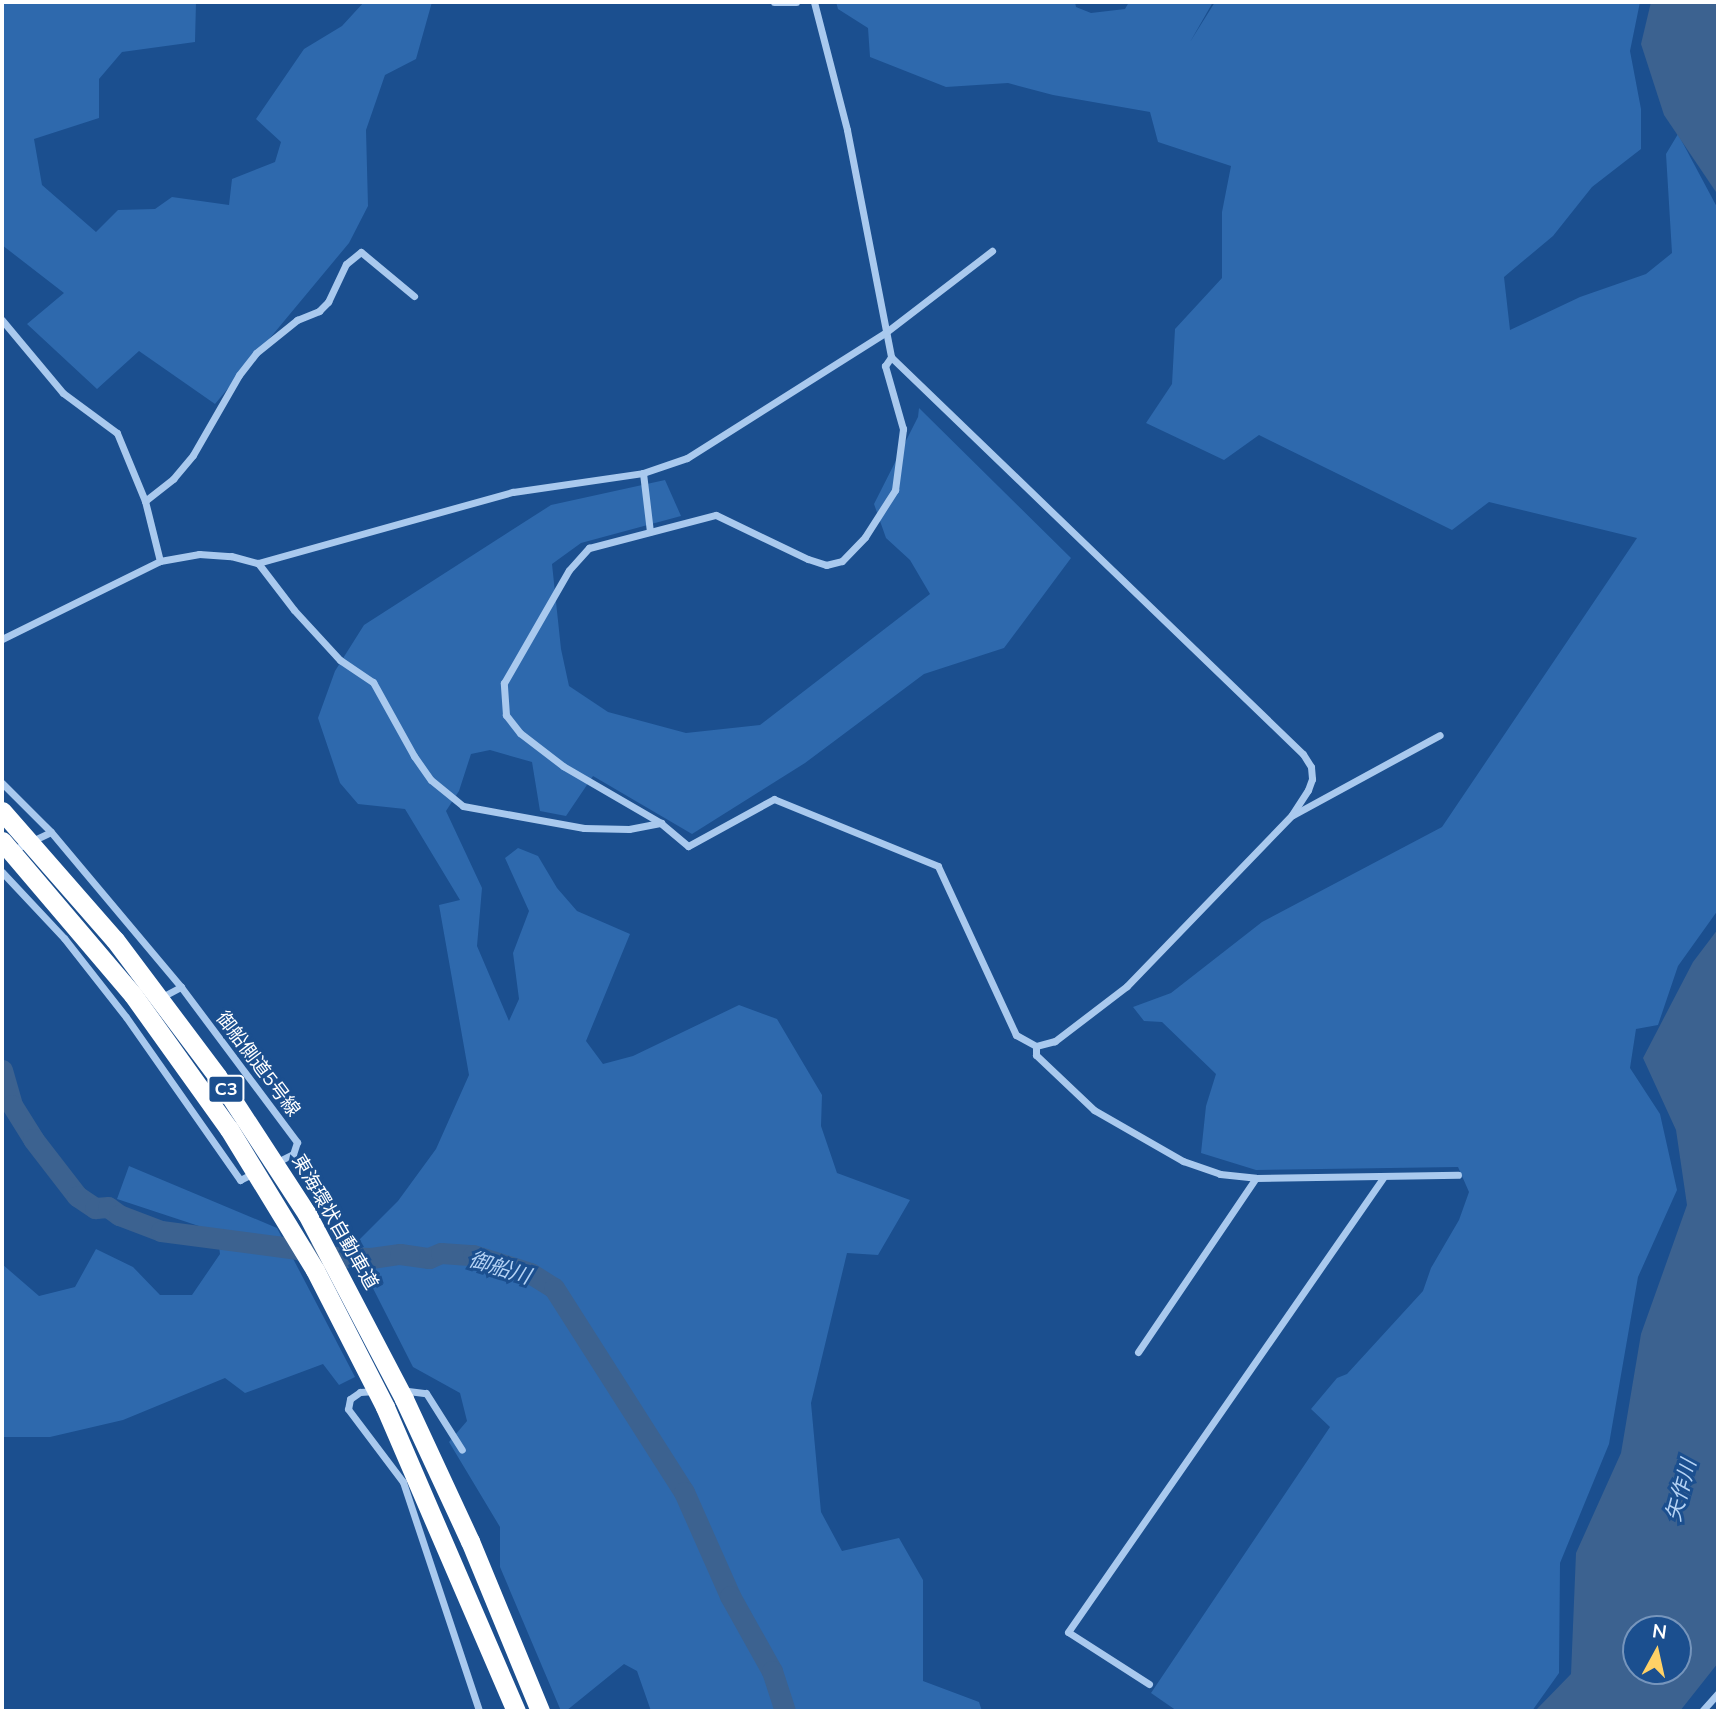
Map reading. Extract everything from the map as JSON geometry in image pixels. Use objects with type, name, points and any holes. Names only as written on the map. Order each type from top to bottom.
[{"type":"highway","name":"東海環状自動車道","points":[[2,811],[61,875],[132,962],[232,1098],[307,1214],[404,1399],[470,1542],[540,1711]]},
{"type":"highway","name":"C3","points":[[2,841],[133,995],[229,1129],[316,1270],[386,1407],[516,1711]]},
{"type":"street","points":[[775,2],[796,2]]},
{"type":"street","points":[[814,2],[847,130],[891,356],[1303,754],[1311,767],[1312,779],[1292,816],[1127,986],[1055,1041],[1036,1046],[1016,1035],[938,866],[774,799],[688,846],[661,823],[563,766],[520,733],[506,715],[504,683],[569,570],[589,548],[716,515],[808,559],[826,565],[842,561],[865,537],[895,490],[903,429],[886,366],[891,356]]},
{"type":"street","points":[[2,639],[160,561],[199,554],[231,556],[258,563],[513,492],[643,473],[687,458],[885,333],[992,251]]},
{"type":"street","points":[[145,501],[173,480],[193,455],[239,375],[256,353],[297,320],[318,311],[328,302],[346,264],[361,252],[414,296]]},
{"type":"street","points":[[2,320],[63,394],[117,433],[145,501],[160,561]]},
{"type":"street","points":[[643,473],[650,532]]},
{"type":"street","points":[[258,563],[294,610],[340,660],[373,682],[414,756],[431,780],[463,806],[584,828],[629,829],[661,823]]},
{"type":"street","points":[[1292,816],[1440,735]]},
{"type":"street","name":"御船側道5号線","points":[[2,783],[51,832],[181,987],[297,1142],[293,1154],[240,1180],[126,1017],[64,938],[2,872]]},
{"type":"street","points":[[2,855],[51,832]]},
{"type":"street","points":[[126,1017],[181,987]]},
{"type":"street","points":[[1036,1046],[1036,1055],[1094,1110],[1183,1161],[1220,1174],[1256,1178],[1458,1175]]},
{"type":"street","points":[[1138,1352],[1256,1178]]},
{"type":"street","points":[[1149,1684],[1068,1632],[1383,1178]]},
{"type":"street","points":[[462,1450],[426,1393],[415,1389],[360,1392],[350,1399],[348,1409],[403,1482],[479,1711]]},
{"type":"street","points":[[1702,1711],[1718,1693]]},
{"type":"shaded area","points":[[2,2],[196,2],[195,42],[122,52],[99,79],[99,118],[34,139],[42,185],[96,232],[118,210],[155,209],[172,197],[229,205],[232,179],[275,162],[281,142],[256,119],[304,49],[342,26],[364,2],[432,2],[416,59],[385,75],[366,130],[368,206],[349,243],[215,404],[139,351],[97,389],[27,324],[64,293],[2,245]]},
{"type":"shaded area","points":[[836,2],[1075,2],[1076,7],[1091,13],[1125,9],[1129,2],[1213,2],[1190,42],[1215,2],[1640,2],[1630,51],[1641,109],[1641,149],[1592,187],[1553,236],[1504,277],[1510,330],[1580,297],[1646,274],[1672,253],[1666,154],[1678,134],[1718,209],[1718,910],[1678,966],[1658,1025],[1636,1029],[1630,1068],[1660,1114],[1677,1190],[1638,1277],[1609,1444],[1560,1563],[1559,1673],[1532,1711],[1177,1711],[1151,1693],[1330,1427],[1311,1409],[1337,1378],[1347,1374],[1423,1291],[1431,1268],[1459,1220],[1469,1192],[1458,1167],[1256,1170],[1201,1153],[1206,1106],[1216,1074],[1162,1022],[1144,1021],[1133,1007],[1171,993],[1262,922],[1442,827],[1637,538],[1489,502],[1452,530],[1259,435],[1224,460],[1146,423],[1172,384],[1175,329],[1222,278],[1222,212],[1231,166],[1158,142],[1150,112],[1053,95],[1008,83],[946,87],[870,57],[868,28],[838,9]]},
{"type":"shaded area","points":[[919,408],[1071,558],[1004,648],[924,674],[805,763],[692,834],[593,776],[566,816],[540,811],[532,762],[490,750],[471,754],[459,791],[446,811],[482,888],[477,946],[509,1021],[519,999],[513,953],[529,911],[505,858],[518,848],[538,856],[557,888],[577,911],[630,934],[586,1041],[603,1064],[633,1056],[739,1005],[777,1019],[822,1095],[821,1126],[837,1173],[910,1200],[878,1255],[847,1253],[811,1403],[821,1512],[842,1551],[899,1538],[923,1580],[923,1681],[979,1702],[982,1711],[651,1711],[637,1671],[624,1664],[566,1711],[561,1711],[500,1567],[500,1527],[449,1442],[467,1421],[460,1393],[413,1367],[352,1247],[398,1201],[436,1149],[469,1075],[439,905],[460,900],[405,809],[358,804],[340,783],[318,718],[335,671],[364,625],[551,505],[665,480],[681,516],[581,543],[552,564],[561,649],[569,686],[608,712],[686,733],[760,725],[930,594],[910,560],[886,538],[874,504],[918,417]]},
{"type":"shaded area","points":[[129,1166],[277,1228],[355,1377],[339,1385],[323,1364],[245,1393],[225,1378],[123,1420],[50,1437],[2,1437],[2,1264],[39,1296],[75,1287],[96,1249],[133,1267],[160,1295],[192,1295],[220,1254],[217,1232],[117,1199]]},
{"type":"water","points":[[1651,2],[1718,2],[1718,195],[1664,115],[1641,44]]},
{"type":"water","name":"矢作川","points":[[1718,929],[1718,1663],[1680,1711],[1535,1711],[1571,1674],[1576,1553],[1621,1453],[1641,1334],[1687,1205],[1676,1130],[1643,1058],[1693,962]]},
{"type":"waterway","name":"御船川","points":[[2,1070],[12,1105],[33,1139],[77,1196],[95,1208],[108,1207],[119,1215],[161,1231],[298,1249],[315,1256],[371,1258],[400,1254],[429,1258],[441,1253],[473,1255],[530,1273],[554,1288],[684,1492],[730,1596],[772,1671],[785,1711]]}]
